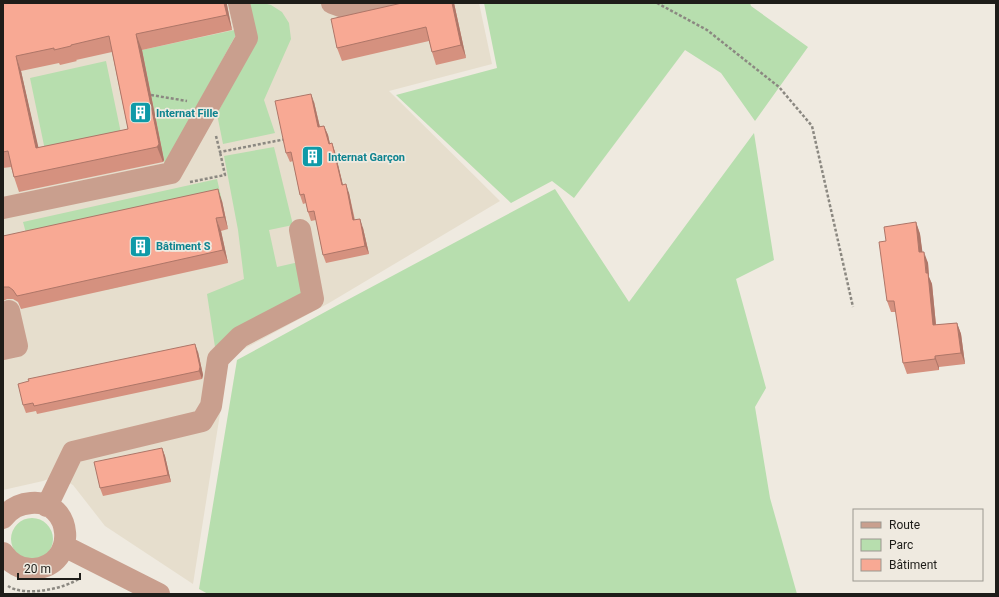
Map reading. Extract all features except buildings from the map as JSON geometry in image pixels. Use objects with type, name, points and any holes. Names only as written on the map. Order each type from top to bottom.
[{"type":"street","points":[[3,208],[171,173],[247,38],[239,3]]},
{"type":"street","points":[[332,3],[354,11],[396,3]]},
{"type":"street","points":[[47,506],[73,452],[202,422],[211,406],[218,359],[240,337],[313,299],[300,230]]},
{"type":"street","points":[[3,349],[17,346],[9,311]]},
{"type":"street","points":[[3,518],[11,509],[22,503],[36,502],[47,506],[57,513],[63,523],[66,534],[64,546],[59,556],[51,564],[40,568],[28,570],[17,566],[7,559],[3,553]]},
{"type":"street","points":[[64,546],[159,594]]},
{"type":"path","points":[[656,3],[708,30],[779,87],[812,126],[853,307]]},
{"type":"shaded area","points":[[3,3],[479,3],[492,64],[389,91],[500,201],[329,303],[229,357],[193,584],[105,526],[73,485],[56,476],[43,481],[3,490]]},
{"type":"green space","points":[[246,3],[263,3],[271,5],[282,12],[289,23],[291,39],[264,100],[275,133],[223,144],[217,114],[254,42]]},
{"type":"green space","points":[[484,3],[750,3],[751,6],[808,47],[755,121],[721,73],[685,50],[574,198],[552,181],[511,203],[396,95],[497,68]]},
{"type":"green space","points":[[239,29],[165,165],[142,50]]},
{"type":"green space","points":[[106,61],[122,138],[46,155],[30,78]]},
{"type":"green space","points":[[754,133],[774,260],[736,279],[766,388],[755,407],[770,498],[797,594],[208,594],[199,589],[237,360],[555,189],[629,302]]},
{"type":"green space","points":[[274,147],[293,225],[269,230],[277,267],[299,262],[304,296],[215,347],[207,294],[244,279],[238,230],[224,156]]},
{"type":"green space","points":[[217,179],[222,201],[127,285],[106,290],[93,230],[29,244],[23,222]]},
{"type":"green space","points":[[32,518],[47,524],[53,539],[47,554],[32,560],[17,554],[11,539],[17,524]]},
{"type":"place","name":"Internat Fille","points":[[141,113]]},
{"type":"place","name":"Internat Garçon","points":[[313,157]]},
{"type":"place","name":"Bâtiment S","points":[[141,246]]}]
